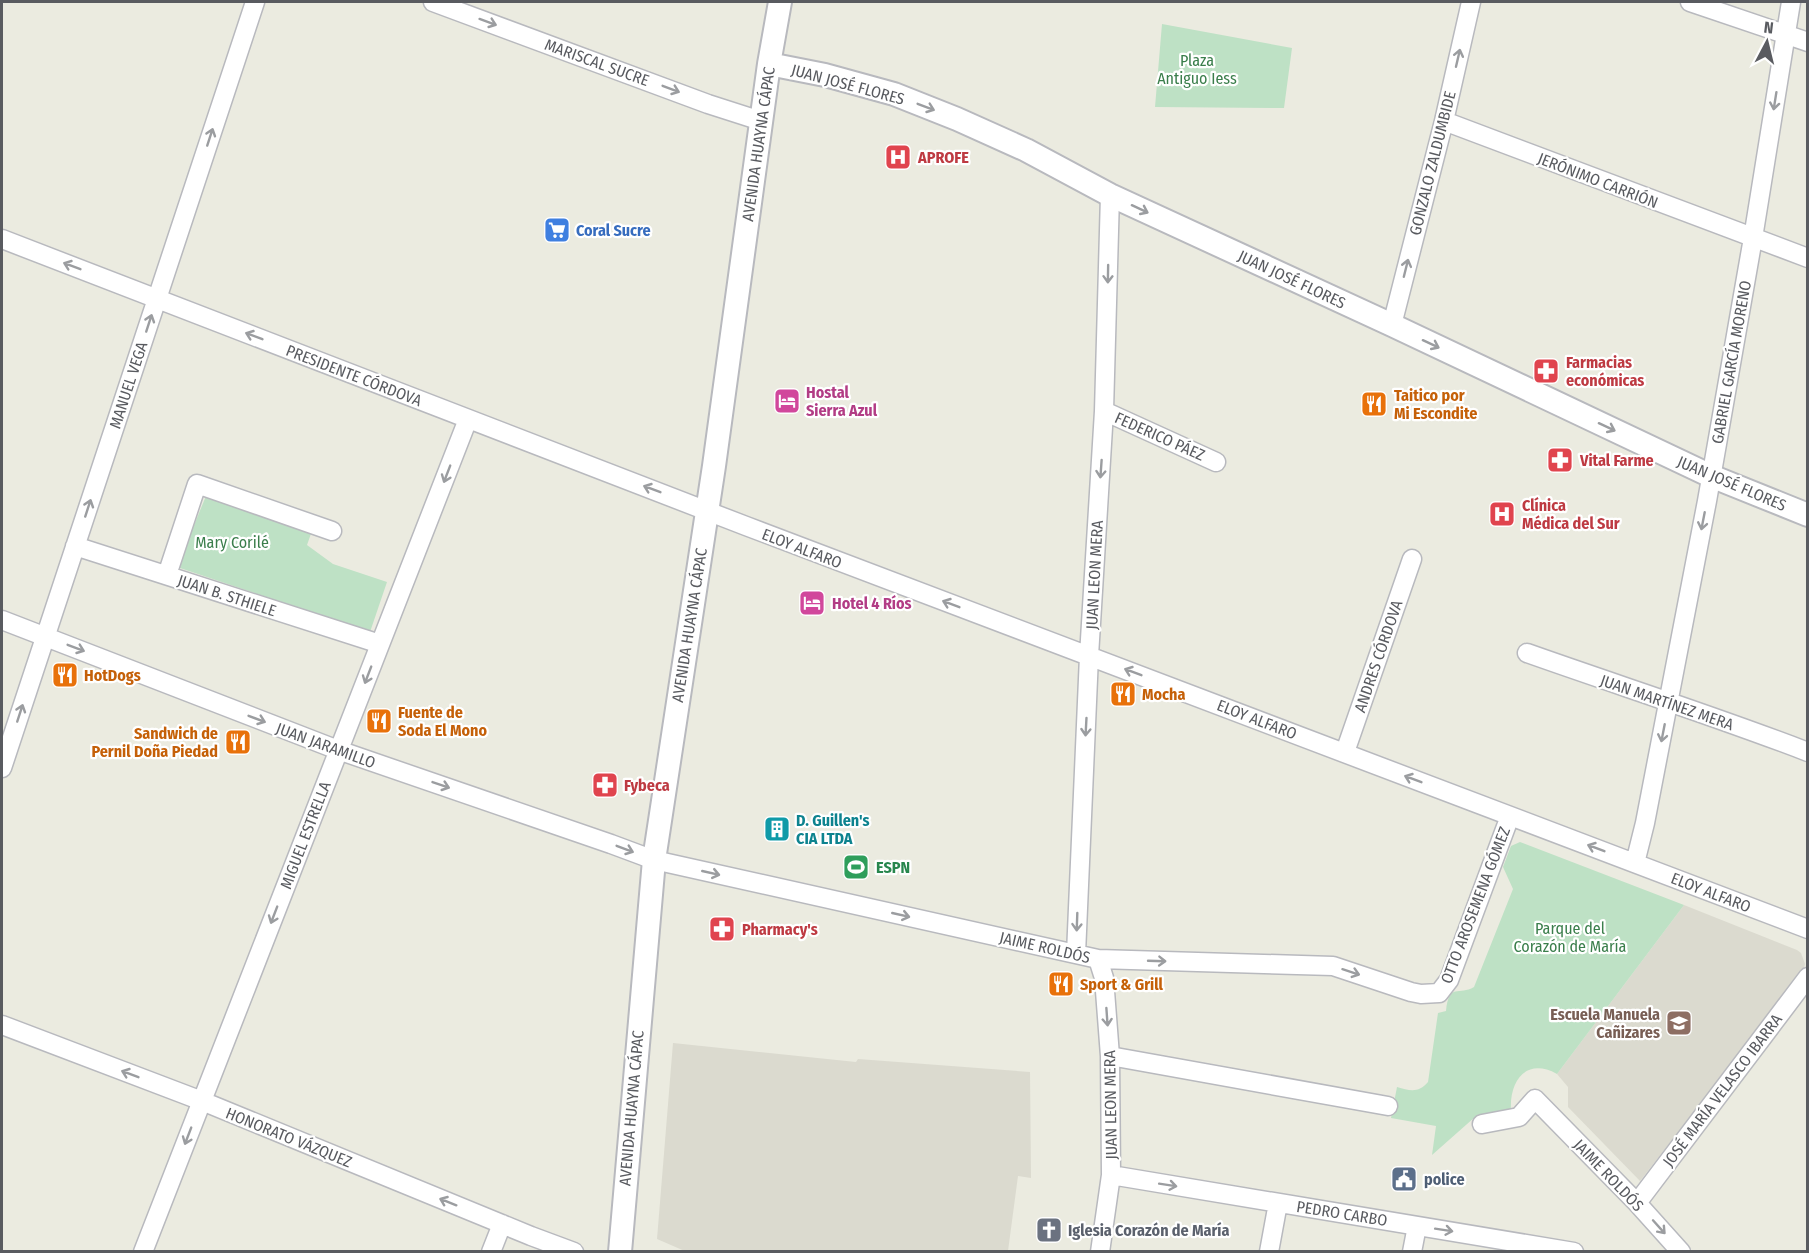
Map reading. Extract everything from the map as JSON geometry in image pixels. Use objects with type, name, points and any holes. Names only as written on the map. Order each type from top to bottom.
[{"type":"street","name":"MANUEL VEGA","points":[[2,768],[255,2]]},
{"type":"street","name":"MARISCAL SUCRE","points":[[433,2],[708,104],[760,121]]},
{"type":"street","name":"AVENIDA HUAYNA CÁPAC","points":[[620,1251],[654,860],[716,454],[760,121],[780,2]]},
{"type":"street","name":"GONZALO ZALDUMBIDE","points":[[1392,325],[1444,121],[1471,2]]},
{"type":"street","points":[[1690,2],[1808,42]]},
{"type":"street","name":"GABRIEL GARCÍA MORENO","points":[[1635,863],[1669,703],[1711,476],[1753,238],[1791,2]]},
{"type":"street","name":"JUAN JOSÉ FLORES","points":[[769,64],[825,75],[894,94],[957,119],[1026,150],[1110,195],[1711,476],[1808,515]]},
{"type":"street","name":"JERÓNIMO CARRIÓN","points":[[1444,121],[1808,258]]},
{"type":"street","name":"JUAN LEON MERA","points":[[1076,954],[1089,656],[1104,411],[1110,195]]},
{"type":"street","name":"PRESIDENTE CÓRDOVA","points":[[2,239],[706,510]]},
{"type":"street","name":"FEDERICO PÁEZ","points":[[1104,411],[1216,462]]},
{"type":"street","name":"MIGUEL ESTRELLA","points":[[142,1251],[468,419]]},
{"type":"street","points":[[167,575],[197,484],[332,531]]},
{"type":"street","name":"ELOY ALFARO","points":[[706,510],[1808,929]]},
{"type":"street","name":"JUAN B. STHIELE","points":[[75,546],[380,644]]},
{"type":"street","name":"ANDRES CÓRDOVA","points":[[1345,752],[1412,559]]},
{"type":"street","name":"JUAN JARAMILLO","points":[[2,620],[338,750],[654,860]]},
{"type":"street","name":"JUAN MARTÍNEZ MERA","points":[[1527,653],[1718,718],[1808,752]]},
{"type":"street","name":"OTTO AROSEMENA GÓMEZ","points":[[1439,993],[1449,980],[1510,816]]},
{"type":"street","name":"JAIME ROLDÓS","points":[[654,860],[1098,959],[1333,966],[1411,992],[1439,993]]},
{"type":"street","name":"JUAN LEON MERA","points":[[1098,959],[1104,978],[1110,1056],[1111,1175],[1100,1251]]},
{"type":"street","name":"JOSÉ MARÍA VELASCO IBARRA","points":[[1637,1203],[1808,977]]},
{"type":"street","name":"HONORATO VÁZQUEZ","points":[[2,1026],[201,1101],[502,1224],[574,1251]]},
{"type":"street","points":[[1110,1056],[1388,1106]]},
{"type":"street","name":"JAIME ROLDÓS","points":[[1482,1124],[1519,1117],[1535,1099],[1681,1251]]},
{"type":"street","name":"PEDRO CARBO","points":[[1111,1175],[1555,1250],[1574,1251]]},
{"type":"street","points":[[1269,1251],[1278,1203]]},
{"type":"street","points":[[490,1251],[502,1224]]},
{"type":"street","points":[[1412,1251],[1417,1226]]},
{"type":"shaded area","name":"Escuela Manuela Cañizares","points":[[1684,905],[1797,950],[1801,953],[1805,964],[1803,972],[1640,1181],[1568,1107],[1568,1087],[1557,1074]]},
{"type":"shaded area","points":[[673,1043],[856,1062],[858,1059],[1030,1072],[1031,1178],[1018,1176],[1008,1251],[687,1252],[657,1239]]},
{"type":"green space","name":"Plaza Antiguo Iess","points":[[1162,24],[1292,48],[1284,108],[1155,107]]},
{"type":"green space","name":"Mary Corilé","points":[[208,491],[313,528],[307,545],[333,564],[387,582],[370,632],[177,567]]},
{"type":"green space","name":"Parque del Corazón de María","points":[[1520,842],[1684,905],[1557,1074],[1546,1069],[1528,1070],[1513,1090],[1511,1111],[1503,1115],[1475,1117],[1432,1155],[1436,1126],[1391,1118],[1397,1087],[1414,1090],[1428,1082],[1438,1013],[1446,1011],[1447,1002],[1452,993],[1474,987],[1513,889],[1503,867],[1511,846]]},
{"type":"place","name":"APROFE","points":[[898,157]]},
{"type":"place","name":"Coral Sucre","points":[[557,230]]},
{"type":"place","name":"Farmacias económicas","points":[[1546,371]]},
{"type":"place","name":"Hostal Sierra Azul","points":[[787,401]]},
{"type":"place","name":"Taitico por Mi Escondite","points":[[1374,404]]},
{"type":"place","name":"Vital Farme","points":[[1560,460]]},
{"type":"place","name":"Clínica Médica del Sur","points":[[1502,514]]},
{"type":"place","name":"Hotel 4 Ríos","points":[[812,603]]},
{"type":"place","name":"HotDogs","points":[[65,675]]},
{"type":"place","name":"Mocha","points":[[1123,694]]},
{"type":"place","name":"Fuente de Soda El Mono","points":[[379,721]]},
{"type":"place","name":"Sandwich de Pernil Doña Piedad","points":[[238,742]]},
{"type":"place","name":"Fybeca","points":[[605,785]]},
{"type":"place","name":"D. Guillen's CIA LTDA","points":[[777,829]]},
{"type":"place","name":"ESPN","points":[[856,867]]},
{"type":"place","name":"Pharmacy's","points":[[722,929]]},
{"type":"place","name":"Sport & Grill","points":[[1061,984]]},
{"type":"place","name":"Escuela Manuela Cañizares","points":[[1679,1023]]},
{"type":"place","name":"police","points":[[1404,1179]]},
{"type":"place","name":"Iglesia Corazón de María","points":[[1049,1230]]}]
